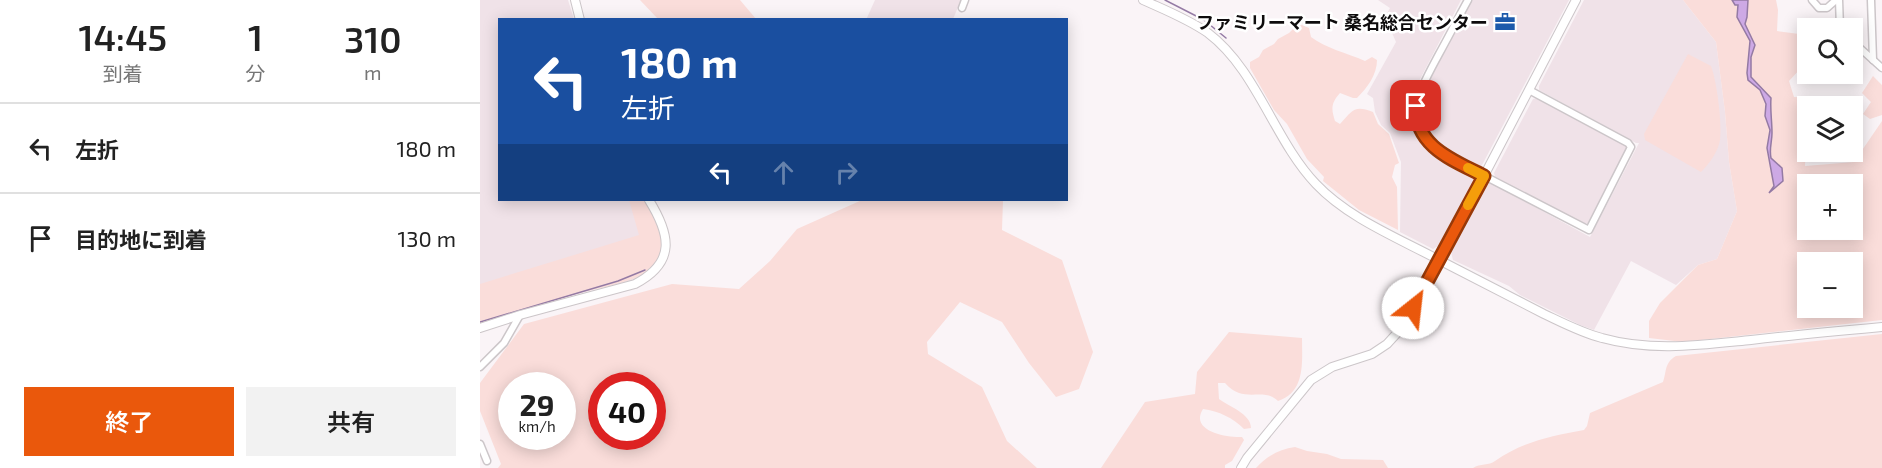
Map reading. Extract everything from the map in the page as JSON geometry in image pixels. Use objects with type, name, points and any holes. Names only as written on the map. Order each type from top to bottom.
[{"type":"street","points":[[575,0],[580,18]]},
{"type":"street","points":[[962,8],[965,0]]},
{"type":"street","points":[[1143,0],[1153,2],[1209,34],[1236,61],[1287,144],[1316,183],[1358,216],[1577,330],[1603,339],[1649,347],[1684,346],[1882,327]]},
{"type":"street","points":[[1468,0],[1420,91],[1416,114],[1422,135],[1434,148],[1588,230],[1631,147],[1628,143],[1529,90]]},
{"type":"street","points":[[1241,468],[1311,380],[1332,367],[1372,354],[1387,344],[1405,321],[1440,260],[1576,0]]},
{"type":"street","points":[[1812,0],[1819,8],[1827,8],[1837,0]]},
{"type":"street","points":[[1837,0],[1839,18]]},
{"type":"street","points":[[1871,0],[1873,60]]},
{"type":"street","points":[[1863,50],[1882,68]]},
{"type":"street","points":[[480,328],[635,284],[649,276],[659,263],[666,241],[662,220],[650,201]]},
{"type":"street","points":[[480,367],[504,343],[520,315]]},
{"type":"street","points":[[480,444],[487,461]]},
{"type":"shaded area","points":[[480,0],[568,0],[574,18],[498,18],[498,201],[644,201],[642,276],[634,280],[581,292],[480,325]]},
{"type":"shaded area","points":[[640,0],[740,0],[755,18],[657,18]]},
{"type":"shaded area","points":[[875,0],[961,0],[953,18],[867,18]]},
{"type":"shaded area","points":[[1378,0],[1461,0],[1415,89],[1411,108],[1414,128],[1424,146],[1438,158],[1473,176],[1474,180],[1438,246],[1433,249],[1400,232],[1401,162],[1390,133],[1381,125],[1375,112],[1373,98],[1367,94],[1396,42],[1385,17],[1390,8]]},
{"type":"shaded area","points":[[1471,0],[1569,0],[1481,167],[1477,169],[1435,146],[1424,132],[1419,108],[1423,91]]},
{"type":"shaded area","points":[[1584,0],[1683,0],[1716,42],[1729,162],[1737,211],[1717,259],[1698,265],[1676,285],[1631,261],[1594,330],[1453,260],[1451,252],[1487,181],[1590,237],[1639,143],[1539,90]]},
{"type":"shaded area","points":[[1683,0],[1776,0],[1777,31],[1797,34],[1797,72],[1789,81],[1794,97],[1797,97],[1797,162],[1805,162],[1805,166],[1863,162],[1863,149],[1882,121],[1882,320],[1683,342],[1649,338],[1649,321],[1660,303],[1698,265],[1717,259],[1737,211],[1729,162],[1716,42]]},
{"type":"shaded area","points":[[1732,0],[1748,0],[1745,24],[1755,45],[1751,57],[1751,77],[1771,98],[1770,155],[1782,168],[1783,181],[1769,193],[1774,186],[1767,148],[1770,130],[1765,116],[1766,104],[1760,90],[1748,80],[1750,41],[1737,17],[1738,5],[1735,5]]},
{"type":"shaded area","points":[[1302,25],[1309,28],[1311,37],[1323,44],[1365,61],[1372,57],[1377,60],[1371,81],[1364,90],[1357,98],[1340,93],[1333,103],[1333,113],[1335,121],[1340,124],[1354,110],[1362,109],[1373,112],[1378,124],[1389,134],[1399,163],[1395,165],[1392,177],[1397,187],[1398,230],[1359,210],[1323,181],[1324,177],[1307,159],[1287,124],[1274,110],[1250,68],[1250,62],[1259,57],[1263,50],[1295,27]]},
{"type":"shaded area","points":[[1688,54],[1711,66],[1718,103],[1720,140],[1713,157],[1701,172],[1645,140],[1644,134]]},
{"type":"shaded area","points":[[1873,76],[1882,85],[1882,115],[1870,119],[1863,114],[1871,102],[1862,93]]},
{"type":"shaded area","points":[[1537,98],[1626,144],[1627,148],[1588,223],[1584,224],[1495,177],[1494,173],[1533,99]]},
{"type":"shaded area","points":[[629,201],[645,201],[661,227],[663,245],[659,258],[651,269],[639,276],[480,325],[480,284],[639,235]]},
{"type":"shaded area","points":[[860,201],[1003,201],[1002,230],[1062,260],[1093,352],[1079,389],[1056,397],[1029,363],[1002,322],[960,302],[927,342],[928,354],[982,387],[1007,441],[1037,468],[498,468],[501,464],[480,411],[480,383],[524,324],[672,284],[739,289],[770,261],[797,229]]},
{"type":"shaded area","points":[[1229,332],[1302,338],[1302,366],[1298,383],[1287,397],[1278,401],[1266,395],[1239,393],[1225,383],[1218,383],[1219,399],[1244,415],[1251,428],[1244,429],[1215,411],[1203,409],[1200,417],[1205,428],[1219,434],[1242,437],[1244,440],[1232,461],[1225,465],[1225,468],[1101,468],[1145,402],[1195,394],[1197,372]]},
{"type":"shaded area","points":[[1882,334],[1882,468],[1473,468],[1493,463],[1505,454],[1537,441],[1584,430],[1590,413],[1663,382],[1668,364],[1676,356]]},
{"type":"shaded area","points":[[1295,447],[1341,459],[1383,460],[1388,468],[1256,468],[1273,454]]},
{"type":"waterway","points":[[1165,0],[1204,20],[1226,38]]},
{"type":"waterway","points":[[480,322],[618,281],[645,270]]},
{"type":"slow traffic","points":[[1468,168],[1484,176],[1468,205]]},
{"type":"place","name":"ファミリーマート 桑名総合センター","points":[[1505,22]]},
{"type":"route","points":[[1413,308],[1484,176],[1440,153],[1425,139],[1420,130],[1416,106]]}]
